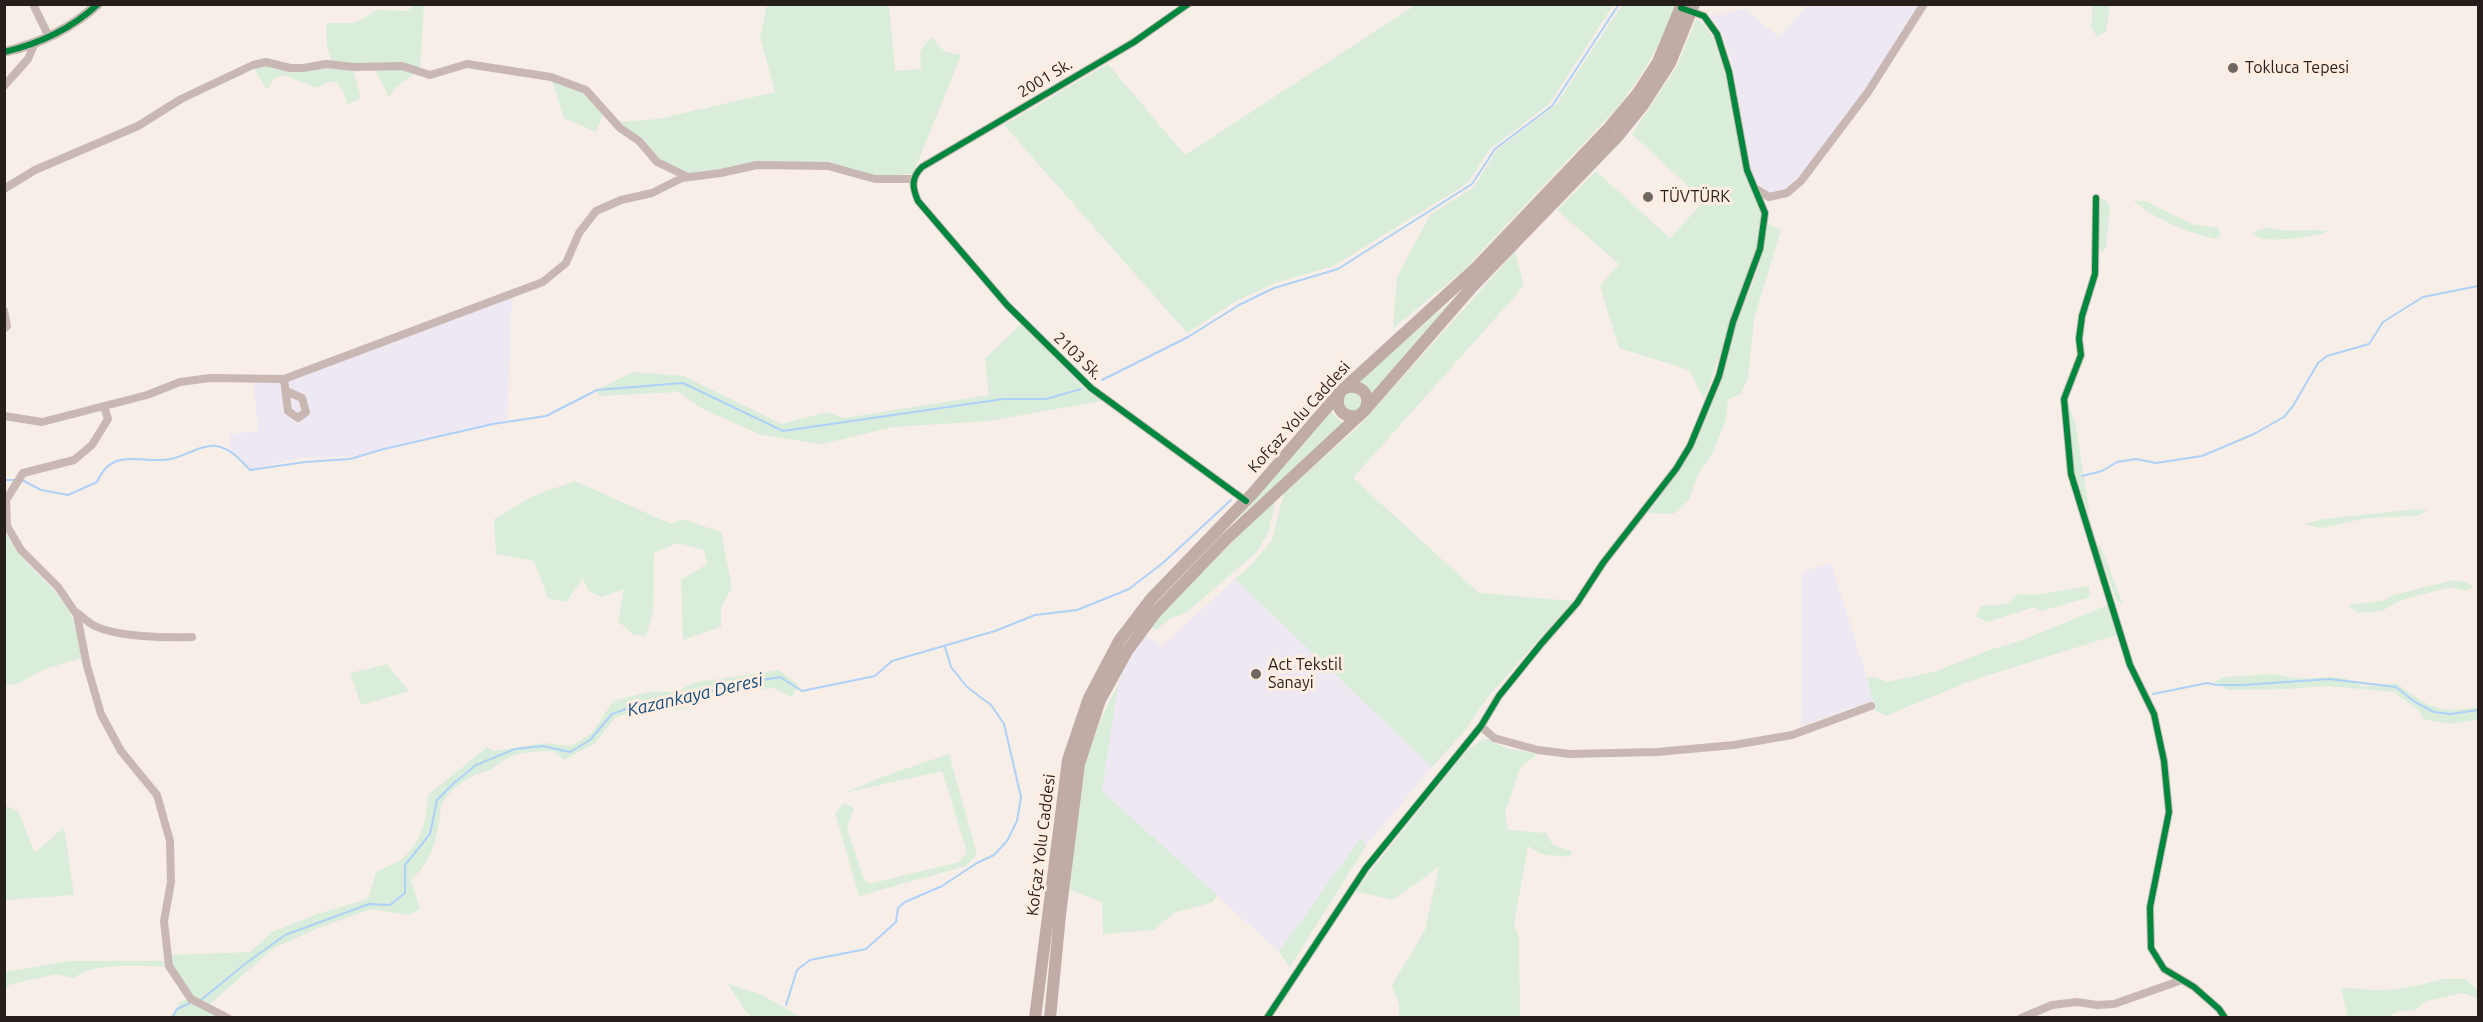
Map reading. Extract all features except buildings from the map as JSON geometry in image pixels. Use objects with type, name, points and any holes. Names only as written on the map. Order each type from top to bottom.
[{"type":"main road","name":"Kofçaz Yolu Caddesi","points":[[1035,1017],[1064,782],[1071,750],[1084,712],[1107,661],[1136,617],[1246,501],[1342,392],[1476,268],[1608,129],[1638,93],[1688,7]]},
{"type":"main road","name":"Kofçaz Yolu Caddesi","points":[[1050,1017],[1076,780],[1094,717],[1109,682],[1140,631],[1172,594],[1226,539],[1361,413],[1472,287],[1631,121],[1670,63],[1688,7]]},
{"type":"main road","points":[[1355,386],[1363,391],[1368,400],[1361,413],[1347,416],[1342,413],[1337,405],[1342,392],[1355,386]]},
{"type":"street","points":[[33,4],[49,37]]},
{"type":"street","points":[[4,52],[34,45],[98,4]]},
{"type":"street","name":"2001 Sk.","points":[[914,176],[922,167],[1134,42],[1188,4]]},
{"type":"street","points":[[1756,189],[1769,197],[1787,193],[1801,181],[1868,92],[1924,4]]},
{"type":"street","points":[[1267,1017],[1366,868],[1481,726],[1499,696],[1540,644],[1577,603],[1603,563],[1676,469],[1690,446],[1719,376],[1733,322],[1760,249],[1765,213],[1748,170],[1729,72],[1717,34],[1704,15],[1688,7]]},
{"type":"street","points":[[4,86],[28,59],[34,45]]},
{"type":"street","points":[[4,189],[35,170],[138,126],[181,99],[253,65],[266,62],[297,68],[326,64],[354,67],[402,66],[430,75],[467,64],[551,77],[586,90],[620,128],[639,141],[657,162],[688,177]]},
{"type":"street","points":[[4,416],[42,422],[147,395],[180,382],[210,378],[284,379],[543,282],[566,263],[579,233],[596,211],[621,200],[652,193],[682,178],[757,165],[828,166],[875,179],[914,176]]},
{"type":"street","name":"2103 Sk.","points":[[914,176],[914,191],[918,201],[1007,305],[1091,388],[1246,501]]},
{"type":"street","points":[[2096,198],[2095,274],[2082,316],[2079,339],[2081,355],[2064,399],[2071,474],[2130,665],[2154,714],[2164,761],[2169,812],[2150,907],[2151,948],[2164,969],[2198,990],[2225,1017]]},
{"type":"street","points":[[4,311],[6,326],[4,329]]},
{"type":"street","points":[[284,379],[286,391]]},
{"type":"street","points":[[104,407],[108,419],[92,445],[74,460],[23,473],[6,500],[7,526],[21,550],[58,587],[77,615],[87,666],[102,714],[121,751],[157,795],[170,841],[171,882],[164,921],[169,966],[191,999],[228,1017]]},
{"type":"street","points":[[73,610],[95,626],[124,633],[171,638],[192,637]]},
{"type":"street","points":[[1481,726],[1494,738],[1538,750],[1570,754],[1657,752],[1734,745],[1792,735],[1871,706]]},
{"type":"street","points":[[2021,1017],[2052,1005],[2076,1002],[2097,1005],[2114,1004],[2182,980]]},
{"type":"shaded area","points":[[1808,5],[1921,5],[1865,91],[1802,173],[1785,189],[1769,193],[1757,185],[1751,170],[1732,62],[1722,32],[1710,16],[1745,9],[1779,37]]},
{"type":"shaded area","points":[[512,295],[507,422],[354,456],[295,459],[250,470],[231,450],[229,434],[258,431],[253,378],[293,377]]},
{"type":"shaded area","points":[[1831,563],[1874,700],[1801,726],[1802,572]]},
{"type":"shaded area","points":[[1235,579],[1432,767],[1366,846],[1362,838],[1360,839],[1279,952],[1102,791],[1118,684],[1124,667],[1144,635],[1162,646]]},
{"type":"green space","points":[[1417,4],[1613,5],[1550,103],[1489,150],[1468,183],[1333,266],[1275,283],[1236,301],[1187,333],[1004,125],[1108,64],[1185,155]]},
{"type":"green space","points":[[416,5],[424,5],[420,69],[332,62],[327,48],[326,23],[355,23],[377,10],[407,11]]},
{"type":"green space","points":[[767,5],[889,5],[895,71],[921,69],[920,51],[931,37],[945,52],[961,55],[913,174],[875,176],[828,163],[689,175],[659,160],[618,122],[658,119],[775,92],[760,37]]},
{"type":"green space","points":[[1622,5],[1676,5],[1661,41],[1641,75],[1618,107],[1462,272],[1393,328],[1397,277],[1430,215],[1474,187],[1497,150],[1556,105]]},
{"type":"green space","points":[[2093,5],[2110,5],[2106,31],[2097,37],[2091,27]]},
{"type":"green space","points":[[1696,20],[1702,23],[1713,37],[1726,76],[1763,213],[1758,248],[1704,399],[1689,370],[1619,348],[1600,286],[1619,264],[1557,210],[1596,171],[1670,238],[1704,201],[1632,134],[1677,66]]},
{"type":"green space","points":[[267,65],[353,68],[361,99],[347,104],[343,91],[336,82],[327,82],[317,88],[283,75],[274,78],[267,90],[254,68]]},
{"type":"green space","points":[[374,68],[404,68],[416,73],[396,87],[389,97]]},
{"type":"green space","points":[[552,81],[584,93],[604,113],[596,132],[564,118]]},
{"type":"green space","points":[[2097,198],[2105,199],[2110,206],[2106,248],[2102,252],[2098,247]]},
{"type":"green space","points":[[2133,200],[2147,202],[2192,224],[2218,228],[2221,234],[2216,239],[2183,229],[2151,214]]},
{"type":"green space","points":[[1766,223],[1781,230],[1754,319],[1748,378],[1741,394],[1728,399],[1726,419],[1713,453],[1698,474],[1689,500],[1673,514],[1647,513],[1679,471],[1754,281],[1763,251]]},
{"type":"green space","points":[[2269,227],[2283,230],[2328,231],[2306,237],[2284,239],[2260,238],[2252,232]]},
{"type":"green space","points":[[1515,252],[1524,286],[1353,478],[1479,593],[1573,601],[1487,698],[1463,733],[1432,767],[1235,579],[1253,563],[1272,540],[1284,493],[1357,428]]},
{"type":"green space","points":[[1465,289],[1373,394],[1359,381]]},
{"type":"green space","points":[[1021,324],[1089,392],[1102,401],[988,421],[893,427],[822,444],[761,435],[699,407],[679,392],[598,396],[597,390],[633,372],[684,376],[781,424],[827,412],[844,418],[989,395],[985,359]]},
{"type":"green space","points":[[1352,392],[1359,395],[1362,402],[1359,409],[1352,412],[1345,409],[1342,402],[1345,395]]},
{"type":"green space","points":[[2067,400],[2076,426],[2090,518],[2073,469]]},
{"type":"green space","points":[[1330,411],[1344,424],[1235,522]]},
{"type":"green space","points":[[575,481],[671,524],[682,519],[721,532],[732,588],[721,607],[721,627],[683,640],[681,580],[707,564],[704,550],[678,543],[654,553],[653,612],[646,636],[632,634],[618,621],[624,589],[602,597],[589,592],[583,579],[566,602],[548,598],[534,561],[496,554],[494,519],[533,496]]},
{"type":"green space","points":[[1276,499],[1268,533],[1257,552],[1187,612],[1169,619],[1156,630],[1151,627],[1178,594]]},
{"type":"green space","points":[[2417,509],[2428,511],[2417,516],[2367,518],[2322,528],[2303,524],[2324,519]]},
{"type":"green space","points":[[4,530],[26,562],[63,601],[78,635],[81,658],[42,670],[20,683],[5,686]]},
{"type":"green space","points":[[2094,537],[2102,550],[2123,604],[2116,600]]},
{"type":"green space","points":[[2454,580],[2473,586],[2466,591],[2451,587],[2401,600],[2382,611],[2358,613],[2348,605],[2383,601],[2393,595]]},
{"type":"green space","points":[[2089,586],[2090,597],[2041,611],[2034,607],[1988,622],[1976,617],[1981,606],[2007,604],[2018,594],[2036,595]]},
{"type":"green space","points":[[2110,604],[2119,634],[1967,682],[1886,716],[1876,711],[1867,677],[1875,677],[1888,682],[1937,671],[2028,638]]},
{"type":"green space","points":[[387,664],[409,691],[361,705],[350,673]]},
{"type":"green space","points":[[779,670],[798,685],[792,697],[773,688],[729,693],[675,710],[630,713],[616,717],[594,744],[564,760],[553,751],[520,754],[463,782],[445,798],[432,849],[421,869],[411,880],[420,909],[409,915],[372,909],[318,928],[274,948],[210,1004],[193,996],[173,966],[172,955],[250,952],[272,932],[320,913],[368,899],[376,872],[402,859],[414,845],[422,830],[428,795],[487,747],[494,751],[544,743],[571,746],[592,733],[613,701],[649,692],[677,692],[692,683]]},
{"type":"green space","points":[[2273,674],[2294,678],[2347,679],[2362,687],[2396,683],[2434,707],[2452,710],[2478,707],[2478,720],[2448,724],[2423,719],[2419,711],[2394,692],[2328,686],[2228,690],[2214,682],[2224,677]]},
{"type":"green space","points":[[1118,684],[1102,791],[1217,895],[1213,902],[1174,913],[1154,930],[1103,934],[1102,902],[1070,890],[1082,777],[1096,732]]},
{"type":"green space","points":[[1485,738],[1506,748],[1538,754],[1520,768],[1505,813],[1508,830],[1546,833],[1553,845],[1572,851],[1570,857],[1541,854],[1528,846],[1514,924],[1519,937],[1520,1017],[1399,1017],[1399,1005],[1392,985],[1425,930],[1439,867],[1393,900],[1355,891],[1466,751]]},
{"type":"green space","points":[[949,754],[977,854],[966,866],[859,896],[835,813],[844,803],[854,808],[847,828],[864,880],[869,884],[959,862],[967,852],[942,771],[845,793],[876,779]]},
{"type":"green space","points":[[5,805],[18,811],[35,853],[64,827],[74,895],[5,900]]},
{"type":"green space","points":[[1361,837],[1366,846],[1290,967],[1279,952]]},
{"type":"green space","points":[[70,961],[164,961],[166,967],[106,967],[94,969],[74,978],[56,974],[9,985],[5,992],[5,972]]},
{"type":"green space","points":[[2443,979],[2465,979],[2478,990],[2478,999],[2463,993],[2426,1001],[2415,1010],[2400,1011],[2388,1017],[2348,1017],[2341,989],[2391,990]]},
{"type":"green space","points":[[727,983],[762,995],[801,1017],[753,1017],[747,1013]]},
{"type":"green space","points":[[189,1000],[224,1018],[170,1018],[181,1001]]},
{"type":"waterway","points":[[1102,380],[1188,337],[1239,305],[1274,288],[1338,269],[1472,184],[1495,149],[1552,106],[1619,4]]},
{"type":"waterway","points":[[2082,476],[2102,471],[2117,462],[2136,459],[2156,463],[2202,456],[2254,434],[2284,417],[2318,363],[2327,356],[2369,344],[2383,322],[2423,297],[2478,286]]},
{"type":"waterway","points":[[22,480],[41,490],[68,495],[97,482],[111,464],[120,460],[171,459],[211,446],[222,447],[231,452],[250,470],[305,462],[350,459],[493,424],[546,416],[597,390],[683,383],[783,431],[1003,399],[1046,399],[1081,389]]},
{"type":"waterway","points":[[4,480],[17,480]]},
{"type":"waterway","name":"Kazankaya Deresi","points":[[201,1000],[285,935],[369,904],[390,905],[405,893],[405,865],[430,834],[437,800],[476,765],[515,749],[543,746],[570,752],[590,740],[612,714],[645,702],[693,697],[728,686],[780,677],[802,691],[875,676],[892,661],[995,631],[1035,615],[1077,610],[1129,589],[1164,562],[1231,500]]},
{"type":"waterway","points":[[786,1005],[797,970],[810,960],[866,949],[896,922],[898,908],[905,902],[942,886],[977,863],[994,855],[1007,841],[1017,821],[1021,797],[1004,724],[991,705],[967,687],[951,667],[945,647]]},
{"type":"waterway","points":[[2153,694],[2207,683],[2243,685],[2329,679],[2396,687],[2415,702],[2434,712],[2451,714],[2478,710]]},
{"type":"waterway","name":"Kazankaya Deresi","points":[[172,1018],[177,1009],[190,1003]]},
{"type":"cycle path","points":[[4,52],[30,45],[66,28],[98,4]]},
{"type":"cycle path","points":[[1188,4],[1134,42],[922,167],[914,179],[914,187],[918,201],[1007,305],[1091,388],[1246,501]]},
{"type":"cycle path","points":[[1267,1018],[1366,868],[1481,726],[1499,696],[1577,603],[1603,563],[1676,469],[1690,446],[1719,376],[1733,322],[1760,249],[1765,213],[1747,170],[1729,72],[1717,34],[1704,16],[1681,8]]},
{"type":"cycle path","points":[[2096,198],[2095,274],[2082,316],[2079,339],[2081,355],[2064,399],[2071,474],[2130,665],[2154,714],[2164,761],[2169,812],[2150,907],[2151,948],[2164,969],[2194,987],[2219,1009],[2225,1018]]},
{"type":"place","name":"Tokluca Tepesi","points":[[2233,68]]},
{"type":"place","name":"TÜVTÜRK","points":[[1648,197]]},
{"type":"place","name":"Act Tekstil Sanayi","points":[[1256,674]]}]
